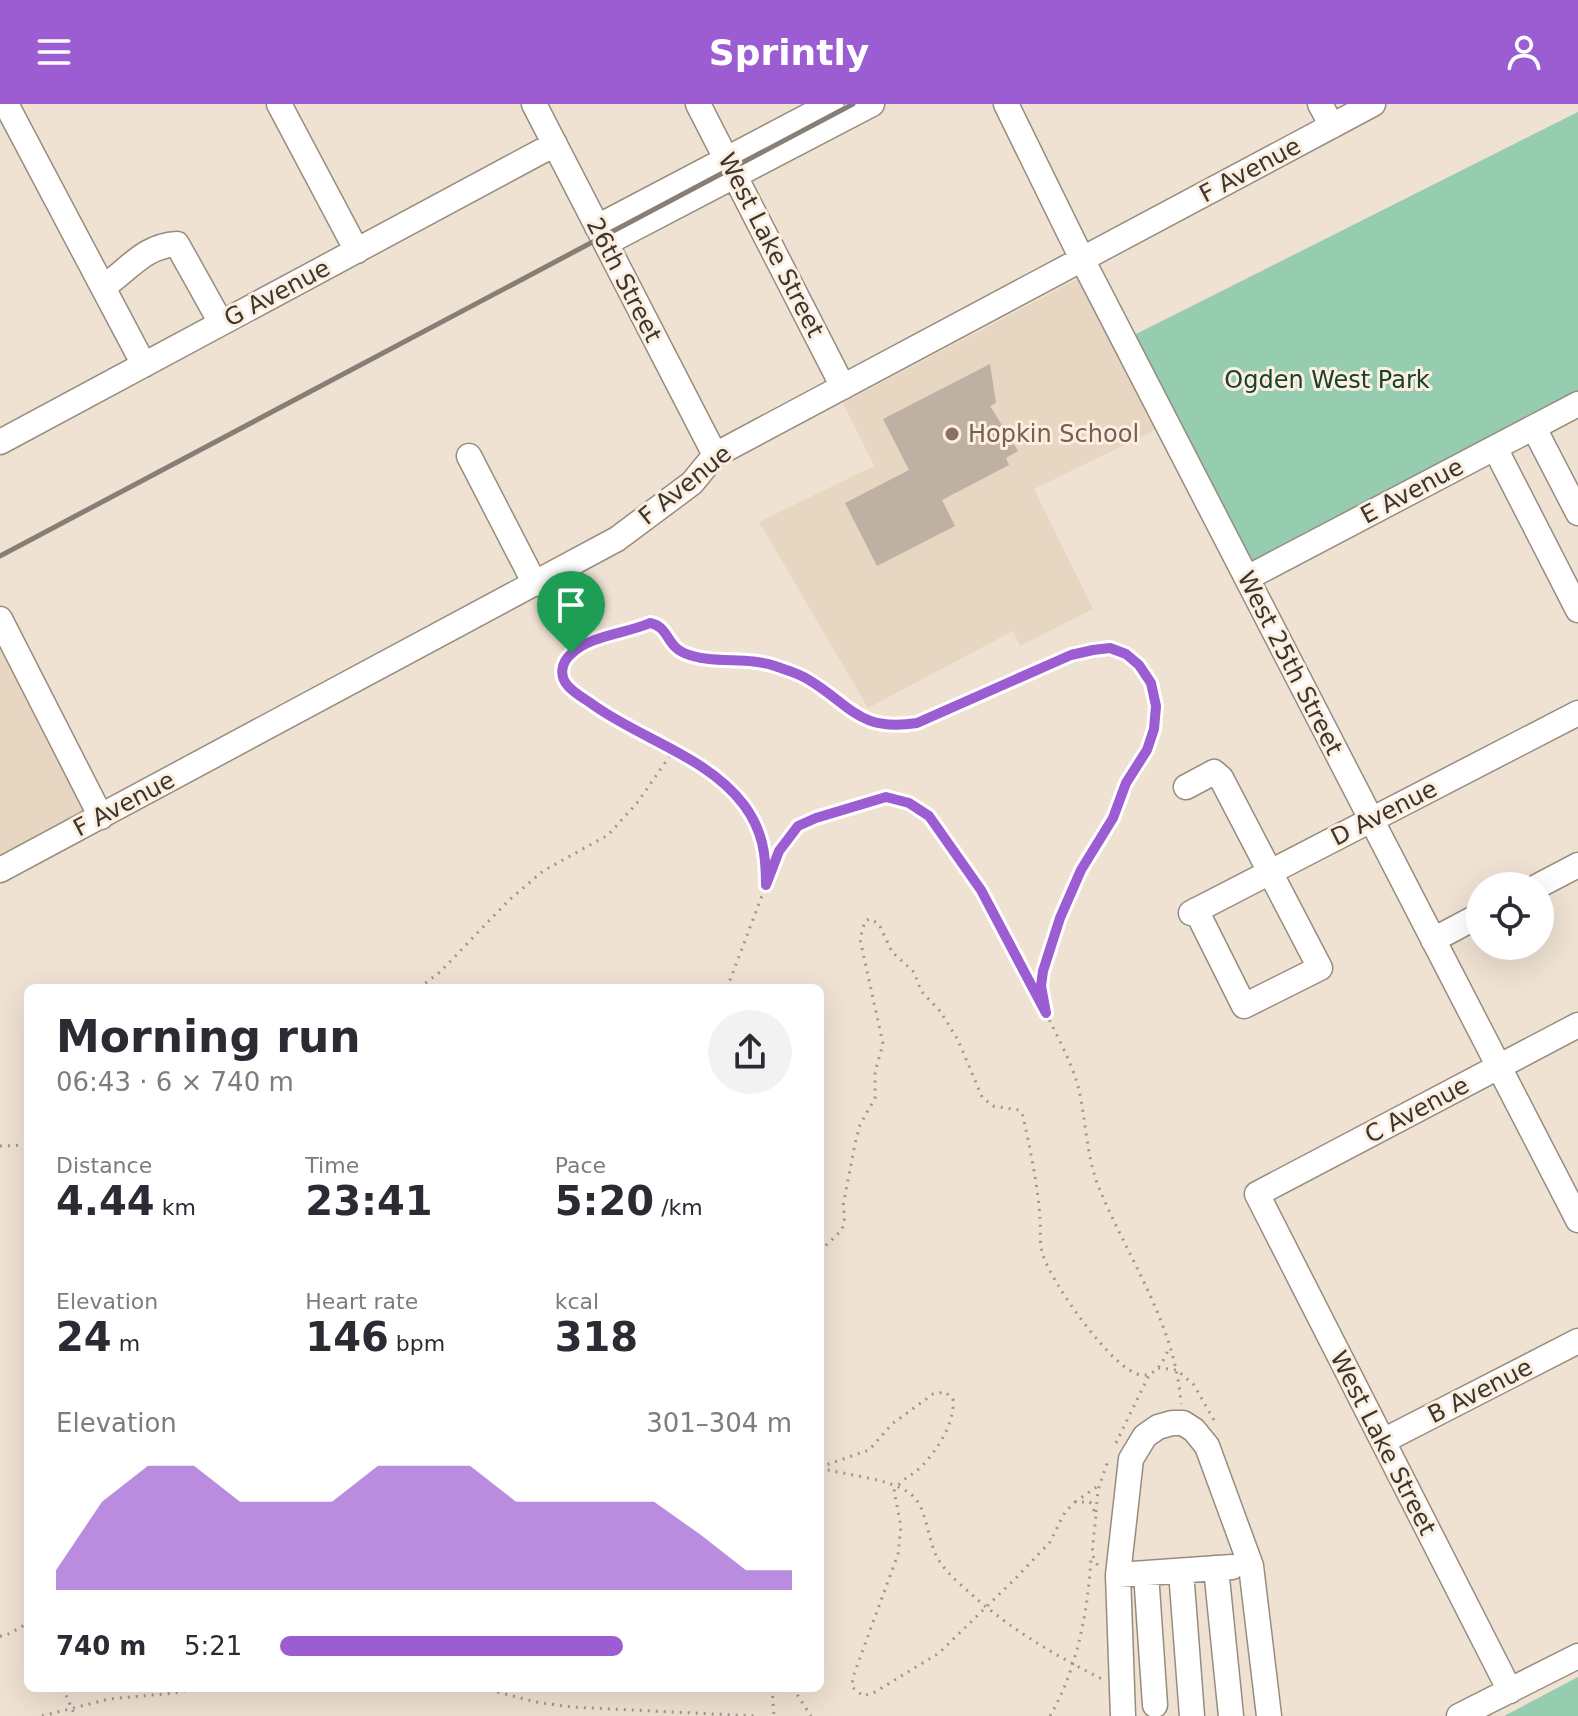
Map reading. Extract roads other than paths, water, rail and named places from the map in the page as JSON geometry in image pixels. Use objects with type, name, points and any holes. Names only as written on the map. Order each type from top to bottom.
[{"type":"street","points":[[6,104],[144,365]]},
{"type":"street","points":[[279,104],[357,251]]},
{"type":"street","name":"26th Street","points":[[534,104],[715,455]]},
{"type":"street","name":"West Lake Street","points":[[698,104],[843,387]]},
{"type":"street","points":[[731,168],[831,104]]},
{"type":"street","points":[[601,235],[731,168],[872,104]]},
{"type":"street","name":"West 25th Street","points":[[1006,104],[1082,259],[1578,1220]]},
{"type":"street","points":[[1320,104],[1332,126]]},
{"type":"street","name":"F Avenue","points":[[0,870],[617,539],[692,483],[715,455],[1373,104]]},
{"type":"street","name":"G Avenue","points":[[0,442],[555,144]]},
{"type":"street","points":[[103,287],[122,275],[130,263],[152,249],[177,244],[221,323]]},
{"type":"street","name":"E Avenue","points":[[1247,578],[1578,404]]},
{"type":"street","points":[[1534,428],[1578,513]]},
{"type":"street","points":[[1495,448],[1568,568],[1578,610]]},
{"type":"street","points":[[469,456],[535,584]]},
{"type":"street","points":[[0,619],[101,817]]},
{"type":"street","name":"D Avenue","points":[[1271,872],[1320,968],[1244,1006],[1194,912],[1371,819],[1578,713]]},
{"type":"street","points":[[1186,787],[1214,772],[1221,778],[1271,872]]},
{"type":"street","points":[[1554,878],[1578,865]]},
{"type":"street","points":[[1433,940],[1466,922]]},
{"type":"street","name":"C Avenue","points":[[1257,1194],[1578,1025]]},
{"type":"street","name":"West Lake Street","points":[[1257,1194],[1510,1691]]},
{"type":"street","name":"B Avenue","points":[[1383,1441],[1578,1341]]},
{"type":"street","points":[[1175,1713],[1118,1698],[1118,1575],[1131,1459],[1145,1436],[1158,1427],[1183,1423],[1194,1430],[1207,1446],[1251,1566],[1269,1716]]},
{"type":"street","points":[[1118,1575],[1251,1566]]},
{"type":"street","points":[[1216,1568],[1231,1716]]},
{"type":"street","points":[[1175,1713],[1181,1571]]},
{"type":"street","points":[[1146,1573],[1175,1713]]},
{"type":"street","points":[[1459,1716],[1578,1656]]},
{"type":"railway","points":[[0,556],[853,104]]},
{"type":"place","name":"Hopkin School","points":[[952,434]]},
{"type":"park label","name":"Ogden West Park","points":[[1327,380]]}]
